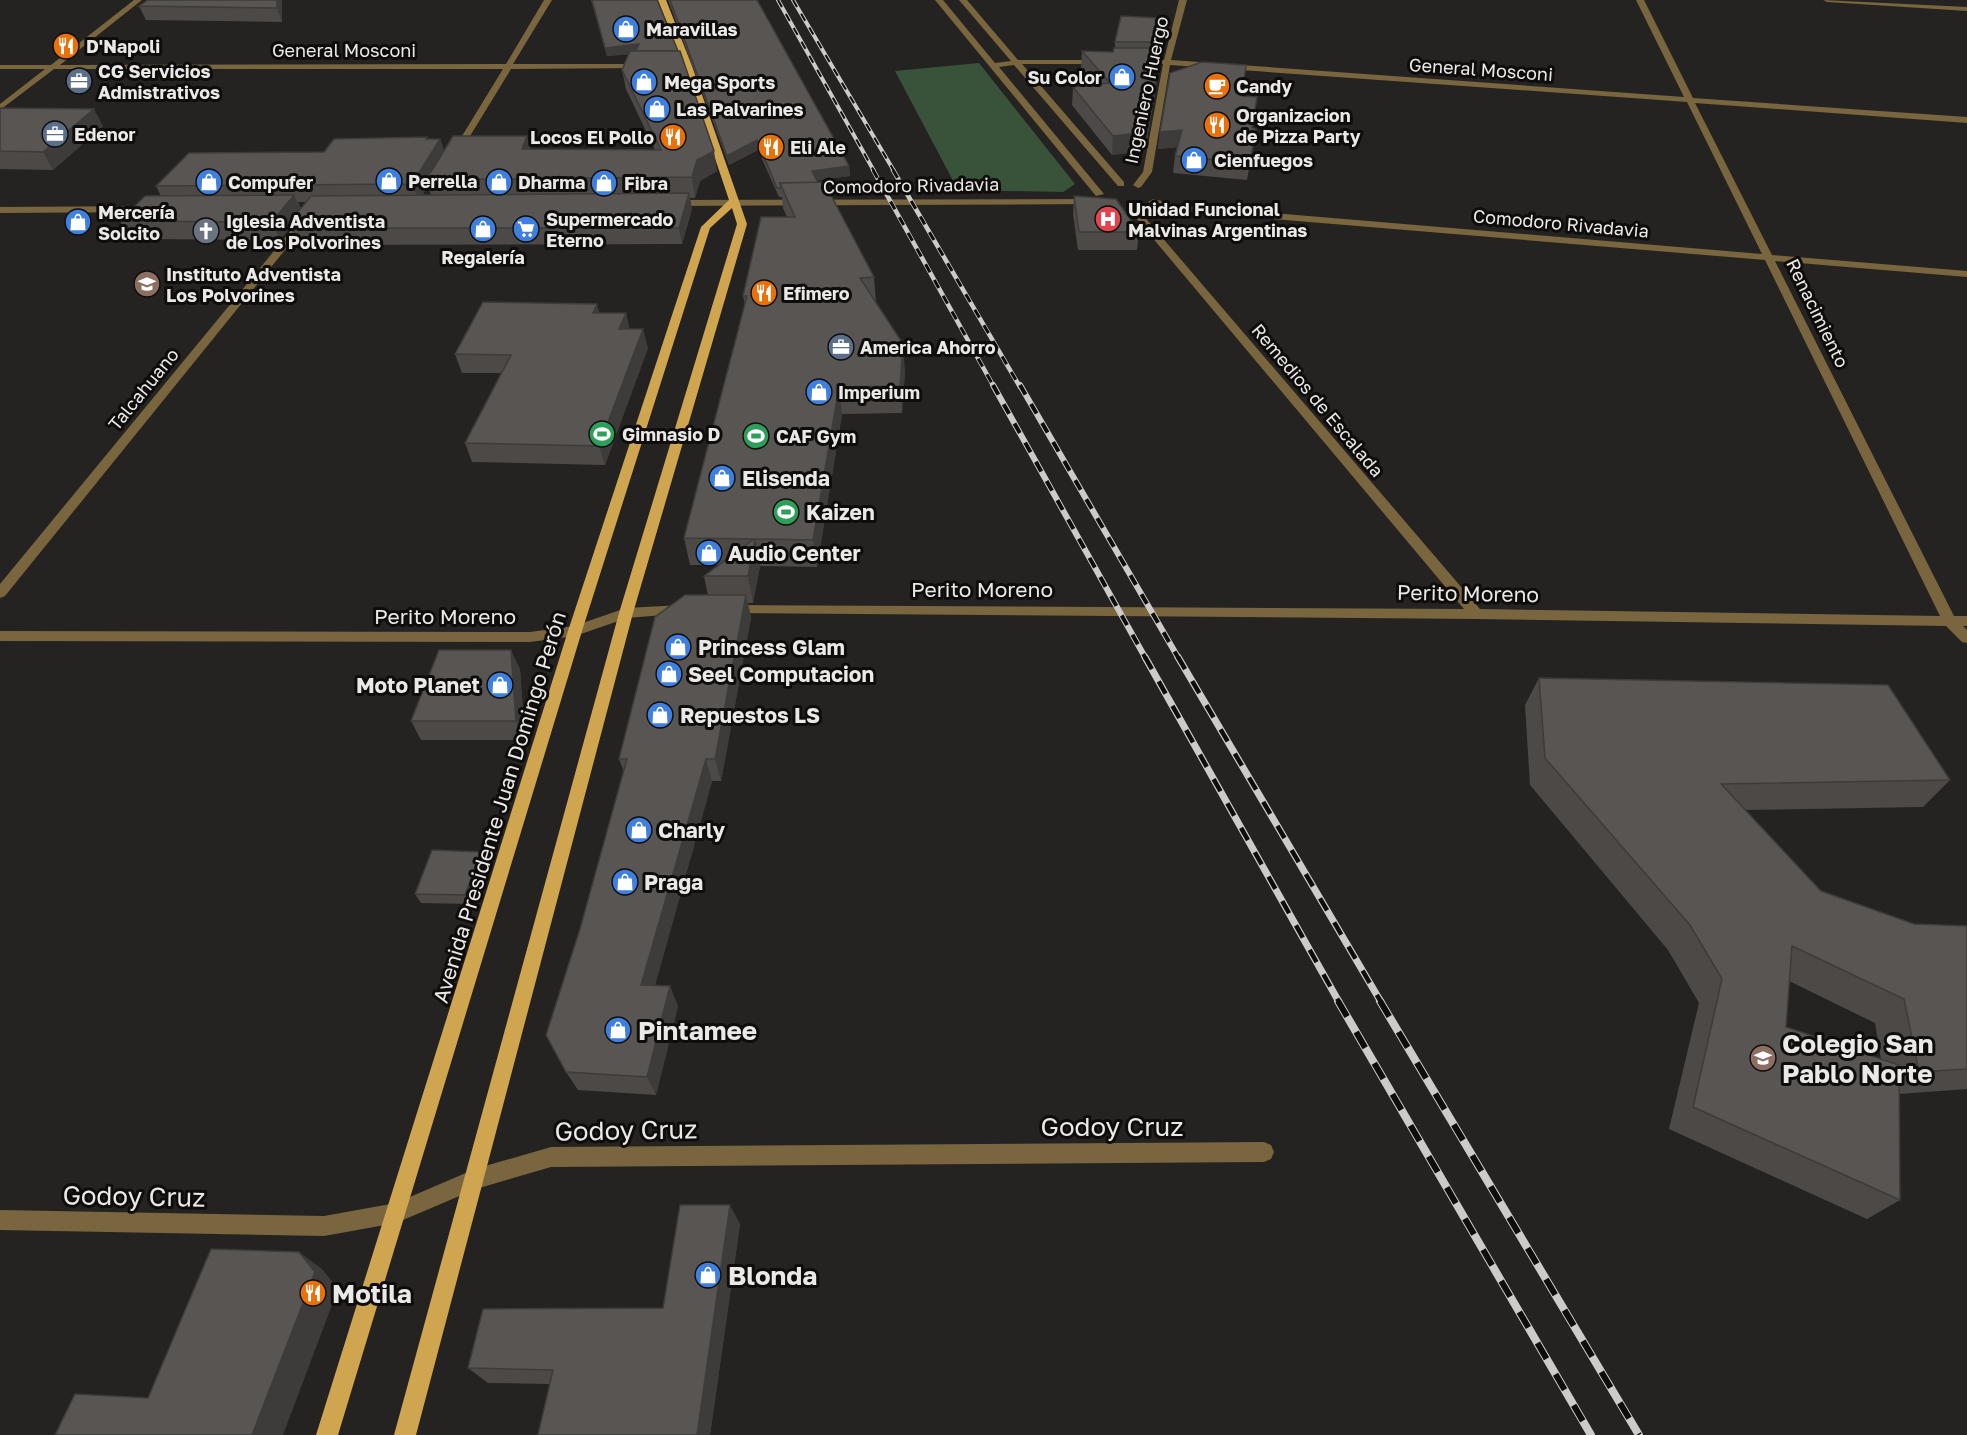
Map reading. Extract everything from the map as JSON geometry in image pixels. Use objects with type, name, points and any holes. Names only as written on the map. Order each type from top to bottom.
[{"type":"main road","points":[[405,1435],[626,613],[742,224],[688,66],[662,0]]},
{"type":"main road","name":"Avenida Presidente Juan Domingo Perón","points":[[327,1435],[576,631],[706,227],[733,202]]},
{"type":"street","points":[[0,108],[138,0]]},
{"type":"street","points":[[447,166],[548,0]]},
{"type":"street","points":[[939,0],[1101,198],[1107,187],[1121,184],[1138,185],[1150,190],[1155,198],[1153,202]]},
{"type":"street","points":[[963,0],[1121,184]]},
{"type":"street","name":"Ingeniero Huergo","points":[[1138,185],[1147,172],[1167,62],[1183,0]]},
{"type":"street","name":"Renacimiento","points":[[1640,0],[1770,256],[1950,621],[1967,638]]},
{"type":"street","points":[[1827,0],[1967,9]]},
{"type":"street","points":[[993,66],[1016,62],[1109,62]]},
{"type":"street","name":"General Mosconi","points":[[1120,62],[1167,62],[1690,102],[1967,120]]},
{"type":"street","name":"General Mosconi","points":[[0,67],[652,66]]},
{"type":"street","points":[[676,66],[688,66]]},
{"type":"street","name":"Comodoro Rivadavia","points":[[661,203],[1101,198]]},
{"type":"street","name":"Comodoro Rivadavia","points":[[1153,202],[1178,208],[1967,273]]},
{"type":"street","name":"Remedios de Escalada","points":[[1153,202],[1129,209],[1476,614]]},
{"type":"street","name":"Talcahuano","points":[[0,593],[314,207]]},
{"type":"street","points":[[0,210],[163,208]]},
{"type":"street","name":"Perito Moreno","points":[[0,636],[530,637],[576,631],[626,613],[709,610],[1476,614],[1967,621]]},
{"type":"street","name":"Godoy Cruz","points":[[0,1220],[324,1226],[396,1213],[475,1179],[551,1156],[1264,1152]]},
{"type":"green space","points":[[979,63],[1075,184],[1063,192],[958,190],[895,71]]},
{"type":"building","points":[[148,0],[277,0],[277,8],[139,6]]},
{"type":"building","points":[[592,0],[657,0],[678,51],[636,51],[639,44],[605,48]]},
{"type":"building","points":[[670,0],[757,0],[849,166],[812,171],[818,183],[780,183],[781,188],[777,188],[757,140],[727,156]]},
{"type":"building","points":[[1121,16],[1158,18],[1155,42],[1115,42]]},
{"type":"building","points":[[1114,48],[1153,48],[1149,79],[1157,76],[1146,132],[1113,136],[1073,87],[1110,83],[1082,51],[1113,52]]},
{"type":"building","points":[[630,51],[680,51],[714,151],[697,160],[692,177],[426,180],[453,136],[527,136],[522,149],[661,150],[622,70]]},
{"type":"building","points":[[1202,62],[1246,65],[1242,96],[1257,97],[1252,128],[1256,129],[1250,163],[1175,156],[1182,130],[1160,132],[1170,73]]},
{"type":"building","points":[[1,108],[94,109],[43,152],[0,151]]},
{"type":"building","points":[[427,137],[426,139],[440,139],[412,184],[156,186],[189,153],[324,152],[334,139]]},
{"type":"building","points":[[824,182],[874,277],[860,278],[903,344],[900,386],[839,387],[813,540],[755,539],[748,576],[704,576],[754,539],[684,538],[747,296],[743,296],[761,217],[795,217],[780,183]]},
{"type":"building","points":[[689,193],[679,228],[301,228],[305,223],[289,223],[311,196]]},
{"type":"building","points":[[294,195],[272,222],[120,221],[145,196]]},
{"type":"building","points":[[1074,196],[1116,199],[1139,232],[1079,232]]},
{"type":"building","points":[[483,302],[597,304],[593,313],[626,313],[619,329],[643,329],[599,446],[465,443],[511,355],[455,354]]},
{"type":"building","points":[[685,595],[746,595],[715,759],[706,759],[641,985],[670,986],[647,1077],[566,1072],[546,1035],[580,929],[627,759],[619,759],[655,617]]},
{"type":"building","points":[[439,650],[511,650],[516,721],[411,721]]},
{"type":"building","name":"Colegio San Pablo Norte","points":[[1539,678],[1888,685],[1950,780],[1721,784],[1821,891],[1914,924],[1967,926],[1967,1069],[1919,1072],[1904,999],[1792,946],[1786,1027],[1899,1065],[1900,1200],[1693,1107],[1722,979],[1690,925],[1545,758]]},
{"type":"building","points":[[432,850],[481,852],[465,895],[415,894]]},
{"type":"building","points":[[680,1205],[730,1205],[697,1435],[538,1435],[553,1370],[468,1368],[483,1309],[663,1308]]},
{"type":"building","points":[[211,1249],[299,1252],[315,1272],[252,1435],[55,1435],[75,1394],[148,1398]]},
{"type":"railway","points":[[778,0],[874,171]]},
{"type":"railway","points":[[793,0],[894,171]]},
{"type":"railway","points":[[873,170],[994,387]]},
{"type":"railway","points":[[893,170],[1020,387]]},
{"type":"railway","points":[[993,385],[1146,659]]},
{"type":"railway","points":[[1020,385],[1179,659]]},
{"type":"railway","points":[[1145,657],[1339,1002]]},
{"type":"railway","points":[[1178,657],[1381,1002]]},
{"type":"railway","points":[[1338,1001],[1591,1435]]},
{"type":"railway","points":[[1380,1001],[1639,1435]]},
{"type":"place","name":"Maravillas","points":[[626,29]]},
{"type":"place","name":"D'Napoli","points":[[66,46]]},
{"type":"place","name":"Su Color","points":[[1122,77]]},
{"type":"place","name":"CG Servicios Admistrativos","points":[[79,81]]},
{"type":"place","name":"Mega Sports","points":[[644,82]]},
{"type":"place","name":"Candy","points":[[1217,86]]},
{"type":"place","name":"Las Palvarines","points":[[657,109]]},
{"type":"place","name":"Organizacion de Pizza Party","points":[[1217,125]]},
{"type":"place","name":"Edenor","points":[[55,134]]},
{"type":"place","name":"Locos El Pollo","points":[[673,137]]},
{"type":"place","name":"Eli Ale","points":[[771,147]]},
{"type":"place","name":"Cienfuegos","points":[[1194,160]]},
{"type":"place","name":"Perrella","points":[[389,181]]},
{"type":"place","name":"Compufer","points":[[209,182]]},
{"type":"place","name":"Dharma","points":[[499,182]]},
{"type":"place","name":"Fibra","points":[[604,183]]},
{"type":"place","name":"Unidad Funcional Malvinas Argentinas","points":[[1108,219]]},
{"type":"place","name":"Mercería Solcito","points":[[78,222]]},
{"type":"place","name":"Regalería","points":[[483,229]]},
{"type":"place","name":"Supermercado Eterno","points":[[526,229]]},
{"type":"place","name":"Iglesia Adventista de Los Polvorines","points":[[206,231]]},
{"type":"place","name":"Instituto Adventista Los Polvorines","points":[[147,284]]},
{"type":"place","name":"Efimero","points":[[764,293]]},
{"type":"place","name":"America Ahorro","points":[[841,347]]},
{"type":"place","name":"Imperium","points":[[819,392]]},
{"type":"place","name":"Gimnasio D","points":[[602,434]]},
{"type":"place","name":"CAF Gym","points":[[756,436]]},
{"type":"place","name":"Elisenda","points":[[722,478]]},
{"type":"place","name":"Kaizen","points":[[786,512]]},
{"type":"place","name":"Audio Center","points":[[709,553]]},
{"type":"place","name":"Princess Glam","points":[[678,647]]},
{"type":"place","name":"Seel Computacion","points":[[669,674]]},
{"type":"place","name":"Moto Planet","points":[[500,685]]},
{"type":"place","name":"Repuestos LS","points":[[660,715]]},
{"type":"place","name":"Charly","points":[[639,830]]},
{"type":"place","name":"Praga","points":[[625,882]]},
{"type":"place","name":"Pintamee","points":[[618,1030]]},
{"type":"place","name":"Colegio San Pablo Norte","points":[[1763,1058]]},
{"type":"place","name":"Blonda","points":[[708,1275]]},
{"type":"place","name":"Motila","points":[[313,1293]]}]
